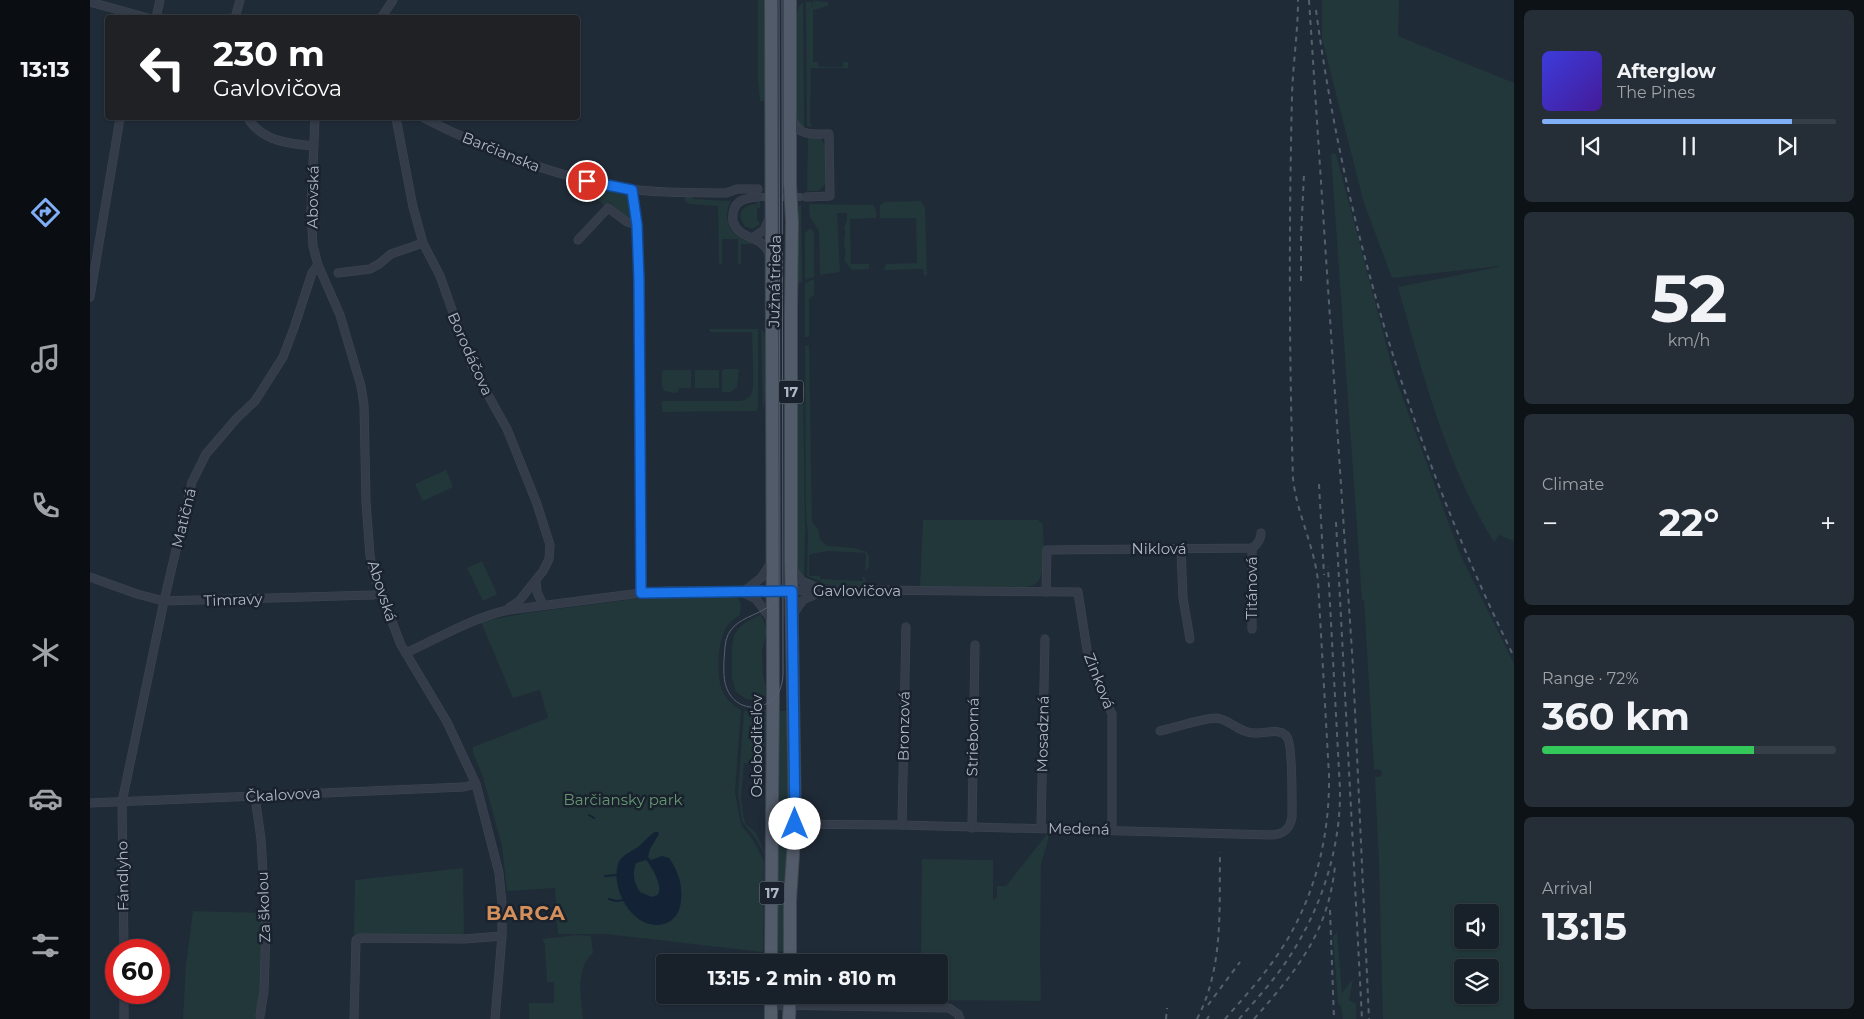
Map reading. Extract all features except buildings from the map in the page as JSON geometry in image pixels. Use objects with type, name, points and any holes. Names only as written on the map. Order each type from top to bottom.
[{"type":"main road","name":"Južná trieda","points":[[771,0],[773,558]]},
{"type":"main road","name":"Južná trieda","points":[[790,0],[792,222],[791,562]]},
{"type":"main road","name":"Osloboditeľov","points":[[771,954],[773,558]]},
{"type":"main road","name":"17","points":[[790,954],[790,900],[795,824],[791,562]]},
{"type":"main road","points":[[771,1004],[771,1019]]},
{"type":"main road","points":[[789,1019],[790,1004]]},
{"type":"street","points":[[157,15],[160,0]]},
{"type":"street","points":[[236,15],[240,0]]},
{"type":"street","points":[[383,15],[393,0]]},
{"type":"street","points":[[90,2],[133,15]]},
{"type":"street","points":[[790,112],[795,126],[805,134],[829,134],[830,196],[806,196]]},
{"type":"street","points":[[90,297],[120,120]]},
{"type":"street","points":[[249,120],[254,127],[263,134],[277,140],[314,146]]},
{"type":"street","name":"Abovská","points":[[315,120],[311,228],[313,246],[318,265],[340,315],[361,386],[364,404],[364,474],[372,565],[380,593],[406,653],[447,722],[476,784],[499,873],[502,904],[502,936],[495,1019]]},
{"type":"street","name":"Borodáčova","points":[[396,120],[414,206],[424,243],[440,276],[472,366],[507,429],[546,529],[550,552],[543,571],[519,601],[508,610]]},
{"type":"street","name":"Barčianska","points":[[428,120],[458,135],[535,166],[578,179],[632,190],[726,193],[737,189],[758,193],[742,200],[733,213],[732,222],[736,229],[746,236],[754,238]]},
{"type":"street","points":[[790,159],[796,142],[805,134]]},
{"type":"street","points":[[632,190],[637,225],[639,280],[641,593]]},
{"type":"street","points":[[578,240],[608,208],[626,222],[637,225]]},
{"type":"street","points":[[771,212],[764,230],[754,238],[765,245],[771,258]]},
{"type":"street","points":[[338,273],[370,268],[379,264],[391,254],[424,243]]},
{"type":"street","name":"Matičná","points":[[122,802],[164,602],[192,482],[206,454],[254,400],[273,375],[283,357],[312,273],[318,265]]},
{"type":"street","points":[[1252,548],[1261,538],[1261,533]]},
{"type":"street","name":"Niklová","points":[[1046,592],[1047,550],[1252,548]]},
{"type":"street","name":"Titánová","points":[[1252,548],[1252,629]]},
{"type":"street","points":[[1181,549],[1183,598],[1190,639]]},
{"type":"street","points":[[773,558],[761,578],[742,592],[761,604],[773,624]]},
{"type":"street","points":[[791,562],[794,572],[802,581],[826,590]]},
{"type":"street","name":"Timravy","points":[[90,576],[164,602],[373,595],[380,593]]},
{"type":"street","points":[[536,582],[537,592],[543,605]]},
{"type":"street","points":[[793,617],[802,600],[826,590]]},
{"type":"street","name":"Gavlovičova","points":[[406,653],[473,620],[508,610],[641,593],[826,590],[1078,592]]},
{"type":"street","name":"Zinková","points":[[1078,592],[1088,656],[1092,670],[1112,714],[1112,830]]},
{"type":"street","name":"Bronzová","points":[[902,825],[906,627]]},
{"type":"street","name":"Mosadzná","points":[[1042,828],[1045,639]]},
{"type":"street","name":"Strieborná","points":[[972,828],[975,646]]},
{"type":"street","name":"Medená","points":[[773,824],[902,825],[1280,834],[1290,825],[1292,816],[1290,753],[1289,740],[1286,735],[1281,732],[1246,732],[1218,718],[1160,731]]},
{"type":"street","name":"Čkalovova","points":[[90,803],[464,787],[476,784]]},
{"type":"street","name":"Za školou","points":[[255,797],[261,839],[266,925],[264,991],[260,1016]]},
{"type":"street","name":"Fándlyho","points":[[122,802],[124,939]]},
{"type":"street","points":[[354,1019],[356,940],[361,938],[464,939],[502,936]]},
{"type":"street","points":[[124,1004],[124,1019]]},
{"type":"street","points":[[870,1004],[949,1008],[958,1014],[960,1019]]},
{"type":"green space","points":[[758,0],[767,0],[765,101],[760,101],[758,81]]},
{"type":"green space","points":[[1322,0],[1399,0],[1398,36],[1514,83],[1514,541],[1499,535],[1494,542],[1462,482],[1437,418],[1398,287],[1499,266],[1392,278],[1364,203],[1322,39]]},
{"type":"green space","points":[[813,1],[828,2],[828,6],[813,10],[813,62],[818,62],[819,67],[843,67],[843,62],[848,62],[848,68],[811,68],[810,122],[812,127],[807,126],[806,2],[812,2],[812,9]]},
{"type":"green space","points":[[803,2],[804,127],[799,124],[797,119],[797,15],[798,8]]},
{"type":"green space","points":[[808,137],[821,138],[825,146],[825,184],[819,191],[807,191]]},
{"type":"green space","points":[[1333,153],[1336,154],[1394,374],[1460,554],[1514,664],[1514,1019],[1383,1019],[1375,777],[1382,776],[1381,770],[1374,769],[1364,600],[1362,600],[1331,155]]},
{"type":"green space","points":[[601,187],[626,192],[631,205],[632,218],[625,218],[609,202],[605,206],[593,195]]},
{"type":"green space","points":[[685,196],[692,196],[693,199],[731,201],[727,217],[733,232],[745,241],[757,244],[741,244],[741,264],[738,264],[738,239],[722,239],[722,264],[719,264],[718,206],[689,204],[685,201]]},
{"type":"green space","points":[[757,200],[760,200],[760,208],[757,208],[757,221],[759,221],[759,225],[752,229],[744,226],[740,216],[744,208],[757,204]]},
{"type":"green space","points":[[920,201],[925,208],[927,275],[924,276],[923,269],[884,270],[886,264],[917,263],[916,218],[880,218],[880,205],[885,202]]},
{"type":"green space","points":[[809,204],[873,205],[876,210],[876,218],[850,219],[851,264],[869,264],[869,269],[873,269],[852,270],[844,260],[844,227],[847,213],[837,213],[840,272],[820,275],[819,231],[810,217]]},
{"type":"green space","points":[[799,205],[801,205],[802,282],[796,284],[796,232]]},
{"type":"green space","points":[[809,229],[813,230],[814,234],[814,277],[805,280],[805,233]]},
{"type":"green space","points":[[814,279],[814,295],[809,299],[809,337],[805,337],[805,283]]},
{"type":"green space","points":[[709,329],[758,329],[757,411],[662,412],[662,401],[740,401],[746,399],[751,394],[753,387],[752,332],[710,332]]},
{"type":"green space","points":[[761,329],[768,344],[769,355],[768,380],[763,410]]},
{"type":"green space","points":[[809,345],[812,522],[818,529],[820,539],[827,546],[855,548],[867,552],[869,567],[865,571],[866,553],[828,551],[809,555],[809,576],[820,576],[820,579],[863,581],[863,576],[866,579],[864,585],[829,585],[807,581],[807,578],[821,583],[821,581],[807,576],[805,346]]},
{"type":"green space","points":[[724,369],[739,369],[737,387],[731,392],[722,392],[722,371]]},
{"type":"green space","points":[[663,370],[691,370],[691,388],[679,388],[678,392],[674,393],[664,391],[662,386]]},
{"type":"green space","points":[[695,370],[719,370],[719,388],[695,388]]},
{"type":"green space","points":[[795,392],[803,392],[804,579],[796,565]]},
{"type":"green space","points":[[446,470],[453,487],[423,501],[415,484]]},
{"type":"green space","points":[[923,520],[1038,520],[1043,524],[1044,553],[1043,568],[1039,580],[1031,586],[1025,587],[920,586]]},
{"type":"green space","points":[[482,561],[497,594],[483,601],[467,568]]},
{"type":"green space","name":"Barčiansky park","points":[[726,596],[738,598],[741,605],[740,615],[728,625],[722,638],[719,655],[719,680],[726,697],[741,710],[735,792],[741,825],[753,840],[764,861],[763,952],[606,934],[558,934],[555,888],[507,891],[502,846],[483,777],[473,753],[473,747],[548,718],[540,690],[513,698],[481,622],[526,613],[650,597]]},
{"type":"green space","points":[[761,614],[766,628],[762,651],[763,675],[767,691],[766,696],[757,700],[746,699],[736,692],[732,679],[732,646],[734,635],[738,629]]},
{"type":"green space","points":[[767,710],[768,724],[761,766],[757,770],[757,764],[744,763],[741,798],[746,824],[756,833],[768,860],[756,839],[742,821],[738,793],[744,711]]},
{"type":"green space","points":[[777,711],[787,711],[789,819],[783,817],[780,809],[780,752]]},
{"type":"green space","points":[[788,827],[786,951],[776,952],[777,839],[781,832]]},
{"type":"green space","points":[[1051,829],[1041,865],[1041,1001],[948,1000],[948,954],[921,954],[922,859],[993,860],[993,901],[997,897],[997,886],[1006,886]]},
{"type":"green space","points":[[463,868],[464,939],[356,940],[354,936],[355,880]]},
{"type":"green space","points":[[193,911],[265,913],[260,1019],[183,1019],[186,965]]},
{"type":"green space","points":[[1337,932],[1342,993],[1353,979],[1349,1000],[1356,1004],[1356,1019],[1343,1019],[1341,1005],[1338,1004],[1333,936]]},
{"type":"green space","points":[[577,935],[591,936],[593,953],[587,959],[581,975],[583,1019],[529,1019],[529,1003],[554,1003],[554,982],[547,982],[545,944],[542,939]]},
{"type":"water","points":[[658,832],[659,834],[650,849],[648,857],[651,860],[662,856],[669,858],[679,878],[681,901],[674,918],[668,923],[653,925],[643,922],[627,907],[621,897],[616,875],[621,858]],"holes":[[[646,860],[656,875],[660,889],[658,894],[652,897],[640,892],[634,878],[636,863]]]},
{"type":"waterway","points":[[589,815],[594,818]]},
{"type":"waterway","points":[[605,876],[617,875]]},
{"type":"waterway","points":[[609,899],[616,901],[624,900]]},
{"type":"tunnel","points":[[758,197],[806,197]]},
{"type":"tram line","points":[[779,0],[780,586],[777,597],[770,605],[734,626],[728,635],[724,663],[725,685],[731,696],[737,702],[750,707],[765,705],[771,701],[780,690],[783,676],[782,0]]},
{"type":"railway","points":[[1225,1019],[1281,950],[1305,904],[1321,854],[1328,802],[1329,775],[1318,581],[1293,479],[1290,191],[1293,71],[1298,0]]},
{"type":"railway","points":[[1309,0],[1353,667],[1369,1019]]},
{"type":"railway","points":[[1316,10],[1329,94],[1346,177],[1365,260],[1389,341],[1415,422],[1445,501],[1478,580],[1514,657]]},
{"type":"railway","points":[[1301,281],[1304,174]]},
{"type":"railway","points":[[1319,484],[1324,575]]},
{"type":"railway","points":[[1336,522],[1362,1019]]},
{"type":"railway","points":[[1239,1019],[1266,989],[1294,949],[1316,907],[1332,861],[1339,813],[1340,789],[1328,567]]},
{"type":"railway","points":[[1197,1019],[1206,999],[1216,958],[1220,852]]},
{"type":"railway","points":[[1254,1019],[1297,967],[1318,931],[1331,890],[1335,866]]},
{"type":"railway","points":[[1330,910],[1334,1019]]},
{"type":"railway","points":[[1208,1005],[1240,962]]},
{"type":"railway","points":[[1166,1019],[1167,1008]]},
{"type":"district","name":"BARCA","points":[[526,913]]},
{"type":"route","points":[[587,181],[632,190],[637,225],[641,593],[792,591],[795,824]]}]
